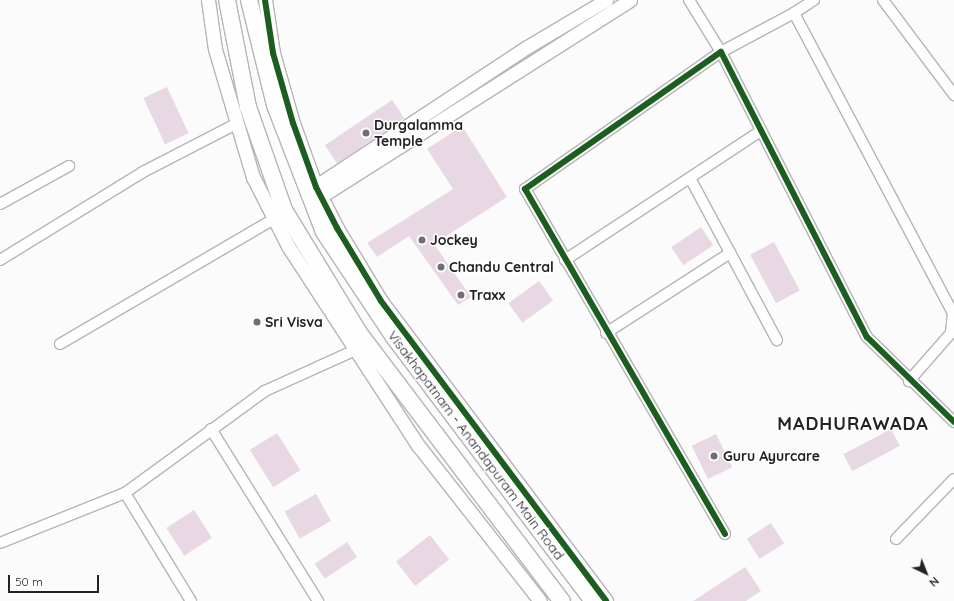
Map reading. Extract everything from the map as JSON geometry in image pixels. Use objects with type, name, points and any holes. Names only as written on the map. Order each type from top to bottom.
[{"type":"main road","name":"Visakhapatnam - Anandapuram Main Road","points":[[227,0],[248,107],[284,210],[359,333],[562,601]]},
{"type":"main road","name":"Visakhapatnam - Anandapuram Main Road","points":[[249,0],[275,105],[313,194],[324,232],[394,337],[592,601]]},
{"type":"street","points":[[208,0],[215,49],[236,124],[253,177],[274,219],[354,351],[417,444],[540,601]]},
{"type":"street","points":[[265,0],[273,53],[313,194],[381,301],[606,601]]},
{"type":"street","points":[[313,194],[527,47],[606,0]]},
{"type":"street","points":[[313,194],[630,0]]},
{"type":"street","points":[[689,0],[721,52],[867,337],[909,381],[954,422]]},
{"type":"street","points":[[725,534],[606,333],[525,189],[721,52],[794,13],[814,0]]},
{"type":"street","points":[[883,0],[954,95]]},
{"type":"street","points":[[794,13],[953,313],[951,333],[909,381]]},
{"type":"street","points":[[0,260],[142,172],[236,124]]},
{"type":"street","points":[[565,260],[761,131]]},
{"type":"street","points":[[0,204],[69,166]]},
{"type":"street","points":[[690,178],[777,340]]},
{"type":"street","points":[[60,344],[274,219]]},
{"type":"street","points":[[606,333],[730,253]]},
{"type":"street","points":[[0,542],[125,493],[265,391],[354,351]]},
{"type":"street","points":[[211,429],[318,601]]},
{"type":"street","points":[[896,539],[954,479]]},
{"type":"street","points":[[125,493],[191,601]]},
{"type":"building","points":[[167,87],[189,133],[165,144],[143,98]]},
{"type":"building","name":"Durgalamma Temple","points":[[392,100],[404,118],[337,164],[325,145]]},
{"type":"building","points":[[462,126],[507,197],[434,244],[471,297],[458,305],[409,236],[377,257],[367,243],[453,189],[427,149]]},
{"type":"building","points":[[701,227],[713,245],[683,265],[671,247]]},
{"type":"building","points":[[774,242],[800,291],[776,303],[750,255]]},
{"type":"building","points":[[539,281],[553,300],[522,323],[508,303]]},
{"type":"building","points":[[891,429],[900,446],[852,471],[843,454]]},
{"type":"building","points":[[277,433],[300,470],[273,487],[250,450]]},
{"type":"building","points":[[716,434],[732,467],[708,479],[692,446]]},
{"type":"building","points":[[316,494],[331,521],[300,539],[285,511]]},
{"type":"building","points":[[194,510],[212,538],[184,556],[166,528]]},
{"type":"building","points":[[771,523],[784,543],[760,559],[747,539]]},
{"type":"building","points":[[430,535],[449,559],[415,586],[396,561]]},
{"type":"building","points":[[347,542],[357,557],[325,579],[315,564]]},
{"type":"building","points":[[745,567],[761,591],[746,601],[693,601]]},
{"type":"cycle path","points":[[265,0],[273,53],[293,123],[316,187],[337,228],[381,301],[606,601]]},
{"type":"cycle path","points":[[725,534],[525,189],[721,52],[867,337],[954,422]]},
{"type":"place","name":"Durgalamma Temple","points":[[366,133]]},
{"type":"place","name":"Jockey","points":[[422,240]]},
{"type":"place","name":"Chandu Central","points":[[441,267]]},
{"type":"place","name":"Traxx","points":[[461,295]]},
{"type":"place","name":"Sri Visva","points":[[257,322]]},
{"type":"place","name":"Guru Ayurcare","points":[[714,456]]},
{"type":"district","name":"MADHURAWADA","points":[[853,424]]}]
